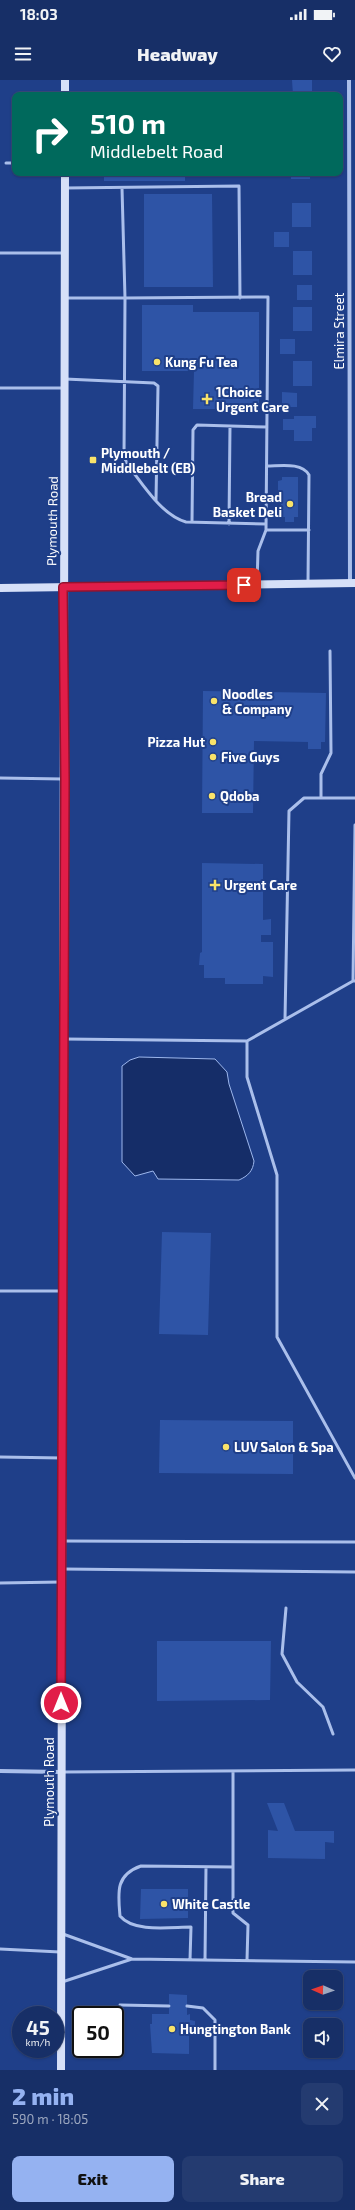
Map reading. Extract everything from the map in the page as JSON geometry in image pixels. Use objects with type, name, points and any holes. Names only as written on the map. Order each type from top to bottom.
[{"type":"main road","points":[[65,80],[65,92]]},
{"type":"main road","name":"Plymouth Road","points":[[61,2070],[61,1541],[65,779],[63,587],[65,176]]},
{"type":"main road","points":[[0,588],[352,583]]},
{"type":"street","name":"Elmira Street","points":[[349,80],[349,348],[352,583]]},
{"type":"street","points":[[350,159],[355,159]]},
{"type":"street","points":[[349,348],[355,348]]},
{"type":"street","points":[[0,1771],[62,1772]]},
{"type":"lane","points":[[6,163],[12,163]]},
{"type":"lane","points":[[65,188],[239,186],[240,298]]},
{"type":"lane","points":[[122,188],[126,382],[124,456],[127,464],[156,501],[176,518],[192,522],[266,524]]},
{"type":"lane","points":[[0,253],[65,253]]},
{"type":"lane","points":[[65,298],[268,298],[266,530],[258,551],[257,584]]},
{"type":"lane","points":[[65,379],[154,383],[158,386],[156,501]]},
{"type":"lane","points":[[0,388],[65,388]]},
{"type":"lane","points":[[192,522],[193,430],[196,426],[267,427]]},
{"type":"lane","points":[[229,524],[230,426]]},
{"type":"lane","points":[[350,449],[355,449]]},
{"type":"lane","points":[[267,466],[300,467],[306,470],[309,475],[308,584]]},
{"type":"lane","points":[[266,530],[309,530]]},
{"type":"lane","points":[[321,798],[321,774],[331,753],[330,651]]},
{"type":"lane","points":[[0,778],[65,779]]},
{"type":"lane","points":[[285,1019],[289,811],[304,798],[355,798]]},
{"type":"lane","points":[[63,1039],[247,1041],[354,981],[355,825]]},
{"type":"lane","points":[[247,1041],[247,1077],[277,1175],[278,1337],[355,1478]]},
{"type":"lane","points":[[0,1291],[62,1291]]},
{"type":"lane","points":[[0,1457],[62,1458]]},
{"type":"lane","points":[[61,1541],[355,1542]]},
{"type":"lane","points":[[61,1569],[355,1572]]},
{"type":"lane","points":[[0,1583],[61,1582]]},
{"type":"lane","points":[[286,1608],[282,1654],[297,1682],[323,1707],[333,1734]]},
{"type":"lane","points":[[62,1772],[355,1770]]},
{"type":"lane","points":[[233,1771],[233,1913],[248,1925],[247,1960]]},
{"type":"lane","points":[[190,1960],[191,1927],[166,1928],[130,1925],[120,1916],[120,1891],[124,1875],[129,1870],[141,1866],[233,1867]]},
{"type":"lane","points":[[205,1960],[206,1867]]},
{"type":"lane","points":[[61,1934],[132,1959],[355,1962]]},
{"type":"lane","points":[[0,1949],[61,1952]]},
{"type":"lane","points":[[61,1982],[132,1959]]},
{"type":"lane","points":[[120,2005],[169,2006]]},
{"type":"lane","points":[[187,2006],[202,2008],[215,2020],[215,2070]]},
{"type":"water","points":[[139,1057],[215,1059],[227,1072],[229,1084],[254,1161],[251,1170],[245,1177],[239,1180],[158,1179],[153,1171],[135,1176],[122,1162],[122,1066],[130,1060]]},
{"type":"building","points":[[292,80],[312,80],[312,92],[293,92]]},
{"type":"building","points":[[104,176],[185,176],[185,181],[104,181]]},
{"type":"building","points":[[291,176],[310,176],[310,179],[291,179]]},
{"type":"building","points":[[144,194],[212,194],[213,287],[144,287]]},
{"type":"building","points":[[292,203],[311,203],[311,227],[292,227]]},
{"type":"building","points":[[274,232],[289,232],[289,247],[274,247]]},
{"type":"building","points":[[293,251],[312,251],[312,275],[293,275]]},
{"type":"building","points":[[297,285],[312,285],[312,300],[297,300]]},
{"type":"building","points":[[142,305],[193,305],[193,312],[259,312],[259,409],[193,409],[194,371],[142,371]]},
{"type":"building","points":[[293,307],[312,307],[312,331],[293,331]]},
{"type":"building","points":[[280,339],[295,339],[295,354],[280,354]]},
{"type":"building","points":[[293,361],[312,361],[312,386],[293,386]]},
{"type":"building","points":[[282,392],[297,393],[297,407],[282,407]]},
{"type":"building","points":[[294,416],[316,416],[316,428],[312,428],[312,441],[294,441],[294,430],[283,430],[283,419],[294,419]]},
{"type":"building","name":"Bread Basket Deli","points":[[282,477],[298,477],[298,517],[294,517],[294,522],[285,522],[285,517],[281,517],[281,491],[278,491],[278,481],[282,480]]},
{"type":"building","points":[[203,691],[326,693],[325,742],[321,742],[321,749],[308,749],[308,742],[254,741],[253,813],[202,813]]},
{"type":"building","points":[[202,863],[263,864],[263,920],[271,919],[271,935],[261,935],[261,942],[273,942],[273,977],[263,976],[263,984],[225,984],[225,978],[204,978],[204,965],[199,965],[200,953],[202,952]]},
{"type":"building","points":[[162,1232],[211,1233],[208,1335],[159,1334]]},
{"type":"building","name":"LUV Salon & Spa","points":[[160,1420],[293,1421],[293,1474],[159,1473]]},
{"type":"building","points":[[157,1641],[271,1641],[270,1700],[157,1701]]},
{"type":"building","points":[[267,1803],[284,1803],[295,1831],[334,1831],[334,1843],[325,1842],[325,1859],[268,1858],[268,1830],[278,1831]]},
{"type":"building","name":"White Castle","points":[[141,1889],[188,1889],[188,1918],[140,1919]]},
{"type":"building","name":"Hungtington Bank","points":[[169,1994],[187,1995],[187,2015],[190,2014],[190,2020],[195,2021],[195,2034],[189,2034],[189,2054],[152,2053],[150,2024],[152,2024],[152,2014],[169,2014]]},
{"type":"place","name":"Kung Fu Tea","points":[[157,362]]},
{"type":"place","name":"1Choice Urgent Care","points":[[207,399]]},
{"type":"place","name":"Plymouth / Middlebelt (EB)","points":[[93,460]]},
{"type":"place","name":"Bread Basket Deli","points":[[290,504]]},
{"type":"place","name":"Noodles & Company","points":[[214,701]]},
{"type":"place","name":"Pizza Hut","points":[[213,742]]},
{"type":"place","name":"Five Guys","points":[[213,757]]},
{"type":"place","name":"Qdoba","points":[[212,796]]},
{"type":"place","name":"Urgent Care","points":[[215,885]]},
{"type":"place","name":"LUV Salon & Spa","points":[[226,1447]]},
{"type":"place","name":"White Castle","points":[[164,1904]]},
{"type":"place","name":"Hungtington Bank","points":[[172,2029]]},
{"type":"route","points":[[61,1703],[65,779],[63,587],[244,585]]}]
